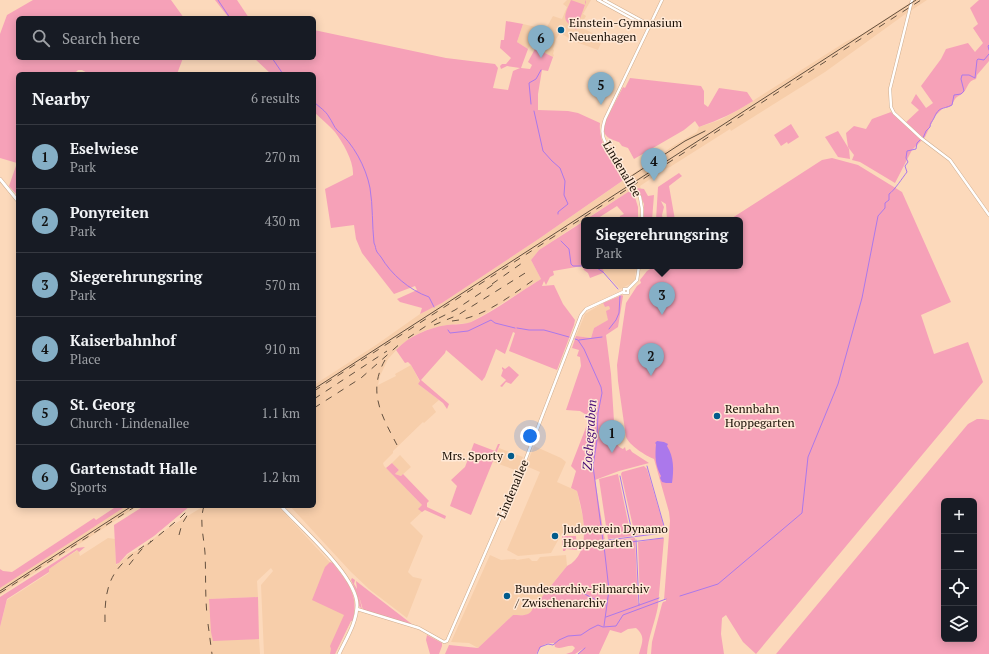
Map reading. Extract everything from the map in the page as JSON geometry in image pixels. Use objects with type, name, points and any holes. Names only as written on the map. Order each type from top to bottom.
[{"type":"main road","points":[[0,179],[16,199]]},
{"type":"main road","points":[[283,508],[346,576],[356,595],[357,609],[351,630],[339,654]]},
{"type":"street","points":[[598,0],[650,26]]},
{"type":"street","points":[[604,0],[650,26]]},
{"type":"street","points":[[650,26],[662,0]]},
{"type":"street","points":[[912,2],[890,89],[891,107],[894,113],[922,139],[950,160],[989,215]]},
{"type":"street","name":"Lindenallee","points":[[642,217],[642,204],[640,197],[606,144],[602,134],[602,127],[650,26]]},
{"type":"street","name":"Lindenallee","points":[[357,609],[420,628],[444,642],[448,640],[522,469],[581,315],[586,309],[623,292],[625,288],[628,289],[636,282],[638,269]]},
{"type":"shaded area","points":[[33,0],[171,0],[183,16],[16,16],[16,60],[182,60],[178,72],[86,72],[78,70],[76,72],[16,72],[16,163],[0,158],[0,34],[7,15]]},
{"type":"shaded area","points":[[215,0],[237,0],[248,16],[227,16]]},
{"type":"shaded area","name":"Einstein-Gymnasium Neuenhagen","points":[[567,0],[591,0],[583,14],[586,16],[580,27],[603,38],[598,50],[576,42],[560,33],[556,39],[553,49],[553,57],[545,53],[537,45],[553,16],[562,19],[567,7],[563,4]]},
{"type":"shaded area","points":[[571,0],[585,5],[576,30],[577,24],[569,24],[565,16]]},
{"type":"shaded area","points":[[914,0],[927,0],[825,72],[731,131],[730,129],[667,168],[640,186],[641,189],[636,187],[633,191],[628,192],[589,217],[581,217],[581,222],[539,250],[531,260],[541,279],[469,323],[447,325],[426,330],[414,336],[401,345],[388,359],[380,376],[378,385],[396,376],[395,374],[411,365],[420,382],[418,384],[439,400],[432,406],[436,412],[424,423],[423,422],[393,451],[393,453],[383,463],[384,466],[422,505],[424,510],[410,523],[423,536],[408,572],[413,577],[422,579],[407,618],[369,589],[351,572],[292,508],[316,508],[316,384],[376,345],[420,314],[442,303],[540,238],[673,146],[697,132],[699,127],[720,120],[740,109],[847,41],[862,34]]},
{"type":"shaded area","points":[[979,0],[989,0],[989,61],[977,75],[976,79],[969,83],[965,91],[956,98],[951,106],[943,108],[935,116],[925,137],[912,150],[895,183],[860,162],[852,160],[854,155],[848,147],[846,133],[854,126],[866,129],[872,119],[891,112],[904,124],[919,110],[911,103],[916,94],[926,108],[933,103],[921,86],[941,59],[946,49],[968,43],[975,52],[983,43],[973,28],[978,24],[970,8]]},
{"type":"shaded area","points":[[506,21],[523,24],[517,42],[528,49],[521,68],[530,69],[532,65],[528,62],[537,45],[545,53],[553,57],[548,71],[542,70],[538,94],[538,110],[568,111],[578,113],[600,123],[603,144],[621,175],[623,175],[625,179],[442,303],[420,314],[422,308],[400,302],[397,299],[417,290],[415,286],[394,294],[362,253],[356,239],[354,225],[331,228],[325,189],[353,175],[353,170],[347,152],[338,136],[333,129],[316,114],[316,72],[269,72],[256,60],[316,60],[316,30],[446,58],[495,64],[498,68],[493,88],[508,90],[513,71],[520,68],[507,66],[501,69],[500,66],[502,64],[506,64],[511,58],[500,48],[501,40],[504,40]]},
{"type":"shaded area","points":[[523,24],[540,28],[528,49],[517,42]]},
{"type":"shaded area","points":[[630,78],[701,86],[704,91],[704,104],[708,107],[719,88],[747,92],[753,101],[726,116],[699,127],[695,121],[684,130],[634,159],[628,148],[622,146],[619,142],[612,140],[605,134],[604,131],[604,124],[623,87],[625,88]]},
{"type":"shaded area","points":[[791,124],[799,137],[788,144],[787,142],[781,146],[774,135]]},
{"type":"shaded area","points":[[838,131],[849,149],[850,159],[838,157],[825,137]]},
{"type":"shaded area","points":[[832,158],[858,165],[902,192],[951,302],[921,315],[934,354],[968,342],[983,382],[756,654],[743,642],[726,615],[722,618],[721,634],[724,654],[651,654],[652,642],[662,604],[666,601],[666,598],[664,600],[670,521],[669,512],[654,459],[638,450],[626,437],[617,365],[626,303],[637,286],[641,283],[640,280],[650,269],[743,269],[743,217],[734,217],[822,160]]},
{"type":"shaded area","points":[[16,166],[16,194],[9,186]]},
{"type":"shaded area","points":[[679,173],[682,176],[669,186],[674,217],[667,217],[666,204],[661,201],[664,207],[662,217],[656,217],[658,187]]},
{"type":"shaded area","points":[[637,188],[644,189],[648,196],[654,195],[652,217],[643,217],[644,204]]},
{"type":"shaded area","points":[[633,191],[638,207],[638,217],[620,217],[624,214],[617,206],[600,217],[590,217],[628,192]]},
{"type":"shaded area","points":[[581,223],[581,266],[553,271],[554,275],[550,277],[546,285],[544,281],[542,286],[554,285],[563,304],[575,320],[557,370],[509,351],[515,333],[513,332],[505,354],[496,349],[482,381],[446,350],[421,380],[449,404],[447,409],[443,403],[418,384],[420,381],[411,365],[408,362],[405,363],[396,350],[413,337],[433,328],[462,324],[480,318],[541,279],[531,260],[539,250]]},
{"type":"shaded area","points":[[602,269],[604,271],[603,273],[590,278],[588,273],[584,270]]},
{"type":"shaded area","points":[[636,269],[635,279],[632,283],[620,289],[602,270]]},
{"type":"shaded area","points":[[622,295],[618,327],[606,335],[611,374],[615,437],[619,447],[623,449],[625,447],[626,451],[630,449],[632,452],[649,463],[619,471],[595,480],[605,541],[635,538],[638,604],[640,603],[638,542],[664,538],[658,606],[647,654],[639,654],[642,637],[636,628],[628,629],[621,633],[610,630],[599,654],[578,654],[584,648],[575,654],[566,654],[572,652],[575,648],[571,646],[557,648],[555,647],[554,643],[543,646],[536,654],[445,654],[449,645],[478,648],[513,615],[525,615],[530,613],[567,566],[575,560],[580,552],[584,532],[582,510],[577,491],[571,488],[576,471],[571,466],[590,417],[580,411],[566,410],[581,366],[580,357],[577,356],[579,350],[572,348],[576,336],[591,338],[594,328],[608,320],[606,311],[610,309],[609,306],[605,307],[603,303]]},
{"type":"shaded area","points":[[603,303],[605,307],[609,306],[610,309],[607,315],[609,320],[594,328],[591,338],[576,336],[585,314]]},
{"type":"shaded area","points":[[509,366],[519,375],[511,384],[506,382],[502,387],[500,386],[506,380],[501,376],[503,370],[502,367],[505,369]]},
{"type":"shaded area","points":[[977,419],[989,420],[989,654],[776,654],[968,424]]},
{"type":"shaded area","points":[[657,441],[668,444],[667,446],[673,464],[672,483],[662,482],[660,478],[661,476],[656,456],[655,443]]},
{"type":"shaded area","points":[[474,443],[495,451],[498,444],[500,444],[471,515],[450,506],[457,486],[451,480],[465,467]]},
{"type":"shaded area","points":[[534,446],[561,458],[566,462],[557,482],[577,491],[583,518],[584,532],[562,533],[551,553],[518,556],[507,550],[540,472],[526,466]]},
{"type":"shaded area","points":[[499,448],[523,457],[518,471],[493,462]]},
{"type":"shaded area","points":[[400,455],[411,467],[401,476],[395,474],[399,470],[392,463]]},
{"type":"shaded area","points":[[392,463],[399,470],[395,474],[401,476],[403,474],[429,501],[427,503],[427,507],[446,516],[445,519],[425,510],[422,512],[418,509],[422,505],[386,468]]},
{"type":"shaded area","points":[[644,466],[647,469],[664,527],[662,532],[635,535],[621,474],[622,472]]},
{"type":"shaded area","points":[[618,474],[631,536],[608,539],[599,479]]},
{"type":"shaded area","points":[[114,508],[123,508],[0,588],[0,569],[3,571],[12,572],[94,518],[96,520]]},
{"type":"shaded area","points":[[121,508],[135,508],[0,595],[0,587]]},
{"type":"shaded area","points":[[141,508],[188,508],[154,536],[127,554],[119,563],[116,564],[114,525]]},
{"type":"shaded area","points":[[201,508],[280,508],[344,578],[351,620],[335,654],[264,654],[261,585],[273,571],[271,568],[257,581],[258,597],[209,599],[213,640],[259,639],[260,654],[0,654],[0,627],[7,600],[49,573],[49,569],[78,550],[80,556],[108,538],[115,539],[116,565],[129,554],[138,550],[168,528]]},
{"type":"shaded area","points":[[562,536],[576,536],[577,550],[566,549],[563,551]]},
{"type":"shaded area","points":[[85,547],[79,552],[77,550],[49,569],[49,572],[7,599],[0,627],[0,597],[77,548]]},
{"type":"shaded area","name":"Bundesarchiv-Filmarchiv / Zwischenarchiv","points":[[490,555],[501,560],[529,558],[532,561],[537,561],[540,557],[566,555],[567,566],[533,608],[533,611],[527,615],[513,615],[478,648],[469,643],[451,642]]},
{"type":"shaded area","points":[[330,562],[333,563],[348,583],[355,603],[353,621],[351,621],[335,654],[330,654],[330,646],[344,615],[312,600],[325,567]]},
{"type":"shaded area","points":[[352,578],[355,580],[354,584],[357,589],[356,581],[413,625],[363,610],[359,596],[362,609],[359,606],[356,592],[351,580]]},
{"type":"shaded area","points":[[258,597],[259,639],[213,641],[209,599]]},
{"type":"shaded area","points":[[427,635],[442,643],[439,654],[430,654],[426,640]]},
{"type":"waterway","name":"Zochegraben","points":[[218,0],[229,16]]},
{"type":"waterway","points":[[989,45],[989,50]]},
{"type":"waterway","points":[[923,138],[938,112],[941,109],[952,105],[954,95],[961,94],[964,91],[961,79],[962,75],[969,75],[975,78],[977,60],[984,60],[989,54]]},
{"type":"waterway","name":"Zochegraben","points":[[273,60],[282,72]]},
{"type":"waterway","points":[[531,104],[529,83],[536,79],[541,70]]},
{"type":"waterway","name":"Zochegraben","points":[[316,104],[326,113],[336,129],[343,135],[362,164],[370,188],[374,243],[377,252],[401,281],[414,290],[429,297],[434,307]]},
{"type":"waterway","points":[[534,111],[543,151],[560,168],[565,181],[564,195],[568,204],[558,212],[558,214]]},
{"type":"waterway","points":[[680,596],[718,584],[802,513],[808,457],[838,384],[862,298],[878,216],[885,208],[885,203],[889,200],[889,194],[907,172],[905,166],[908,162],[906,158],[907,151],[916,149],[917,143],[920,140]]},
{"type":"waterway","points":[[561,241],[569,249],[571,264],[573,266],[581,266]]},
{"type":"waterway","points":[[598,269],[618,289]]},
{"type":"waterway","points":[[609,329],[619,313],[620,296]]},
{"type":"waterway","name":"Zochegraben","points":[[448,330],[450,333],[468,331],[491,320],[495,323],[515,328]]},
{"type":"waterway","name":"Zochegraben","points":[[517,328],[544,330],[569,337]]},
{"type":"waterway","points":[[579,340],[602,337]]},
{"type":"waterway","name":"Zochegraben","points":[[575,339],[578,340],[584,349],[601,387],[602,393],[598,413],[597,440],[593,466],[603,541]]},
{"type":"waterway","points":[[608,540],[663,533],[664,526],[647,466]]},
{"type":"waterway","points":[[620,476],[633,537]]},
{"type":"waterway","points":[[607,545],[663,538]]},
{"type":"waterway","points":[[636,540],[639,605]]},
{"type":"waterway","name":"Zochegraben","points":[[604,546],[609,590],[604,626]]},
{"type":"waterway","points":[[573,588],[606,605]]},
{"type":"waterway","points":[[606,617],[659,598]]},
{"type":"waterway","name":"Zochegraben","points":[[537,654],[540,647],[548,644],[553,645],[559,640],[568,636],[581,635],[598,625],[603,627],[616,626],[623,615],[666,599]]},
{"type":"waterway","points":[[578,654],[585,648]]},
{"type":"tram line","points":[[316,388],[916,0]]},
{"type":"tram line","points":[[627,179],[685,141],[705,131]]},
{"type":"tram line","points":[[0,591],[129,508]]},
{"type":"railway","points":[[584,217],[921,0]]},
{"type":"railway","points":[[316,390],[581,219]]},
{"type":"railway","points":[[492,284],[525,261]]},
{"type":"railway","points":[[434,325],[458,315],[530,270]]},
{"type":"railway","points":[[452,321],[464,319],[486,311],[538,277]]},
{"type":"railway","points":[[439,318],[455,310],[497,282]]},
{"type":"railway","points":[[408,338],[438,318]]},
{"type":"railway","points":[[316,407],[361,378],[402,342]]},
{"type":"railway","points":[[316,398],[387,351]]},
{"type":"railway","points":[[385,360],[377,383],[377,393],[382,414],[397,445]]},
{"type":"railway","points":[[0,593],[133,508]]},
{"type":"railway","points":[[129,565],[141,550],[190,508]]},
{"type":"railway","points":[[204,508],[202,524],[205,553],[207,615]]},
{"type":"railway","points":[[179,535],[182,524],[188,514]]},
{"type":"railway","points":[[105,622],[107,594],[114,574],[129,557],[151,541]]},
{"type":"railway","points":[[208,624],[212,654]]},
{"type":"place","name":"Einstein-Gymnasium Neuenhagen","points":[[561,30]]},
{"type":"place","name":"Gartenstadt Halle","points":[[541,58]]},
{"type":"place","name":"St. Georg","points":[[601,105]]},
{"type":"place","name":"Kaiserbahnhof","points":[[654,181]]},
{"type":"place","name":"Siegerehrungsring","points":[[662,315]]},
{"type":"place","name":"Ponyreiten","points":[[651,376]]},
{"type":"place","name":"Rennbahn Hoppegarten","points":[[717,416]]},
{"type":"place","name":"Eselwiese","points":[[612,453]]},
{"type":"place","name":"Mrs. Sporty","points":[[511,456]]},
{"type":"place","name":"Judoverein Dynamo Hoppegarten","points":[[555,536]]},
{"type":"place","name":"Bundesarchiv-Filmarchiv / Zwischenarchiv","points":[[507,596]]}]
